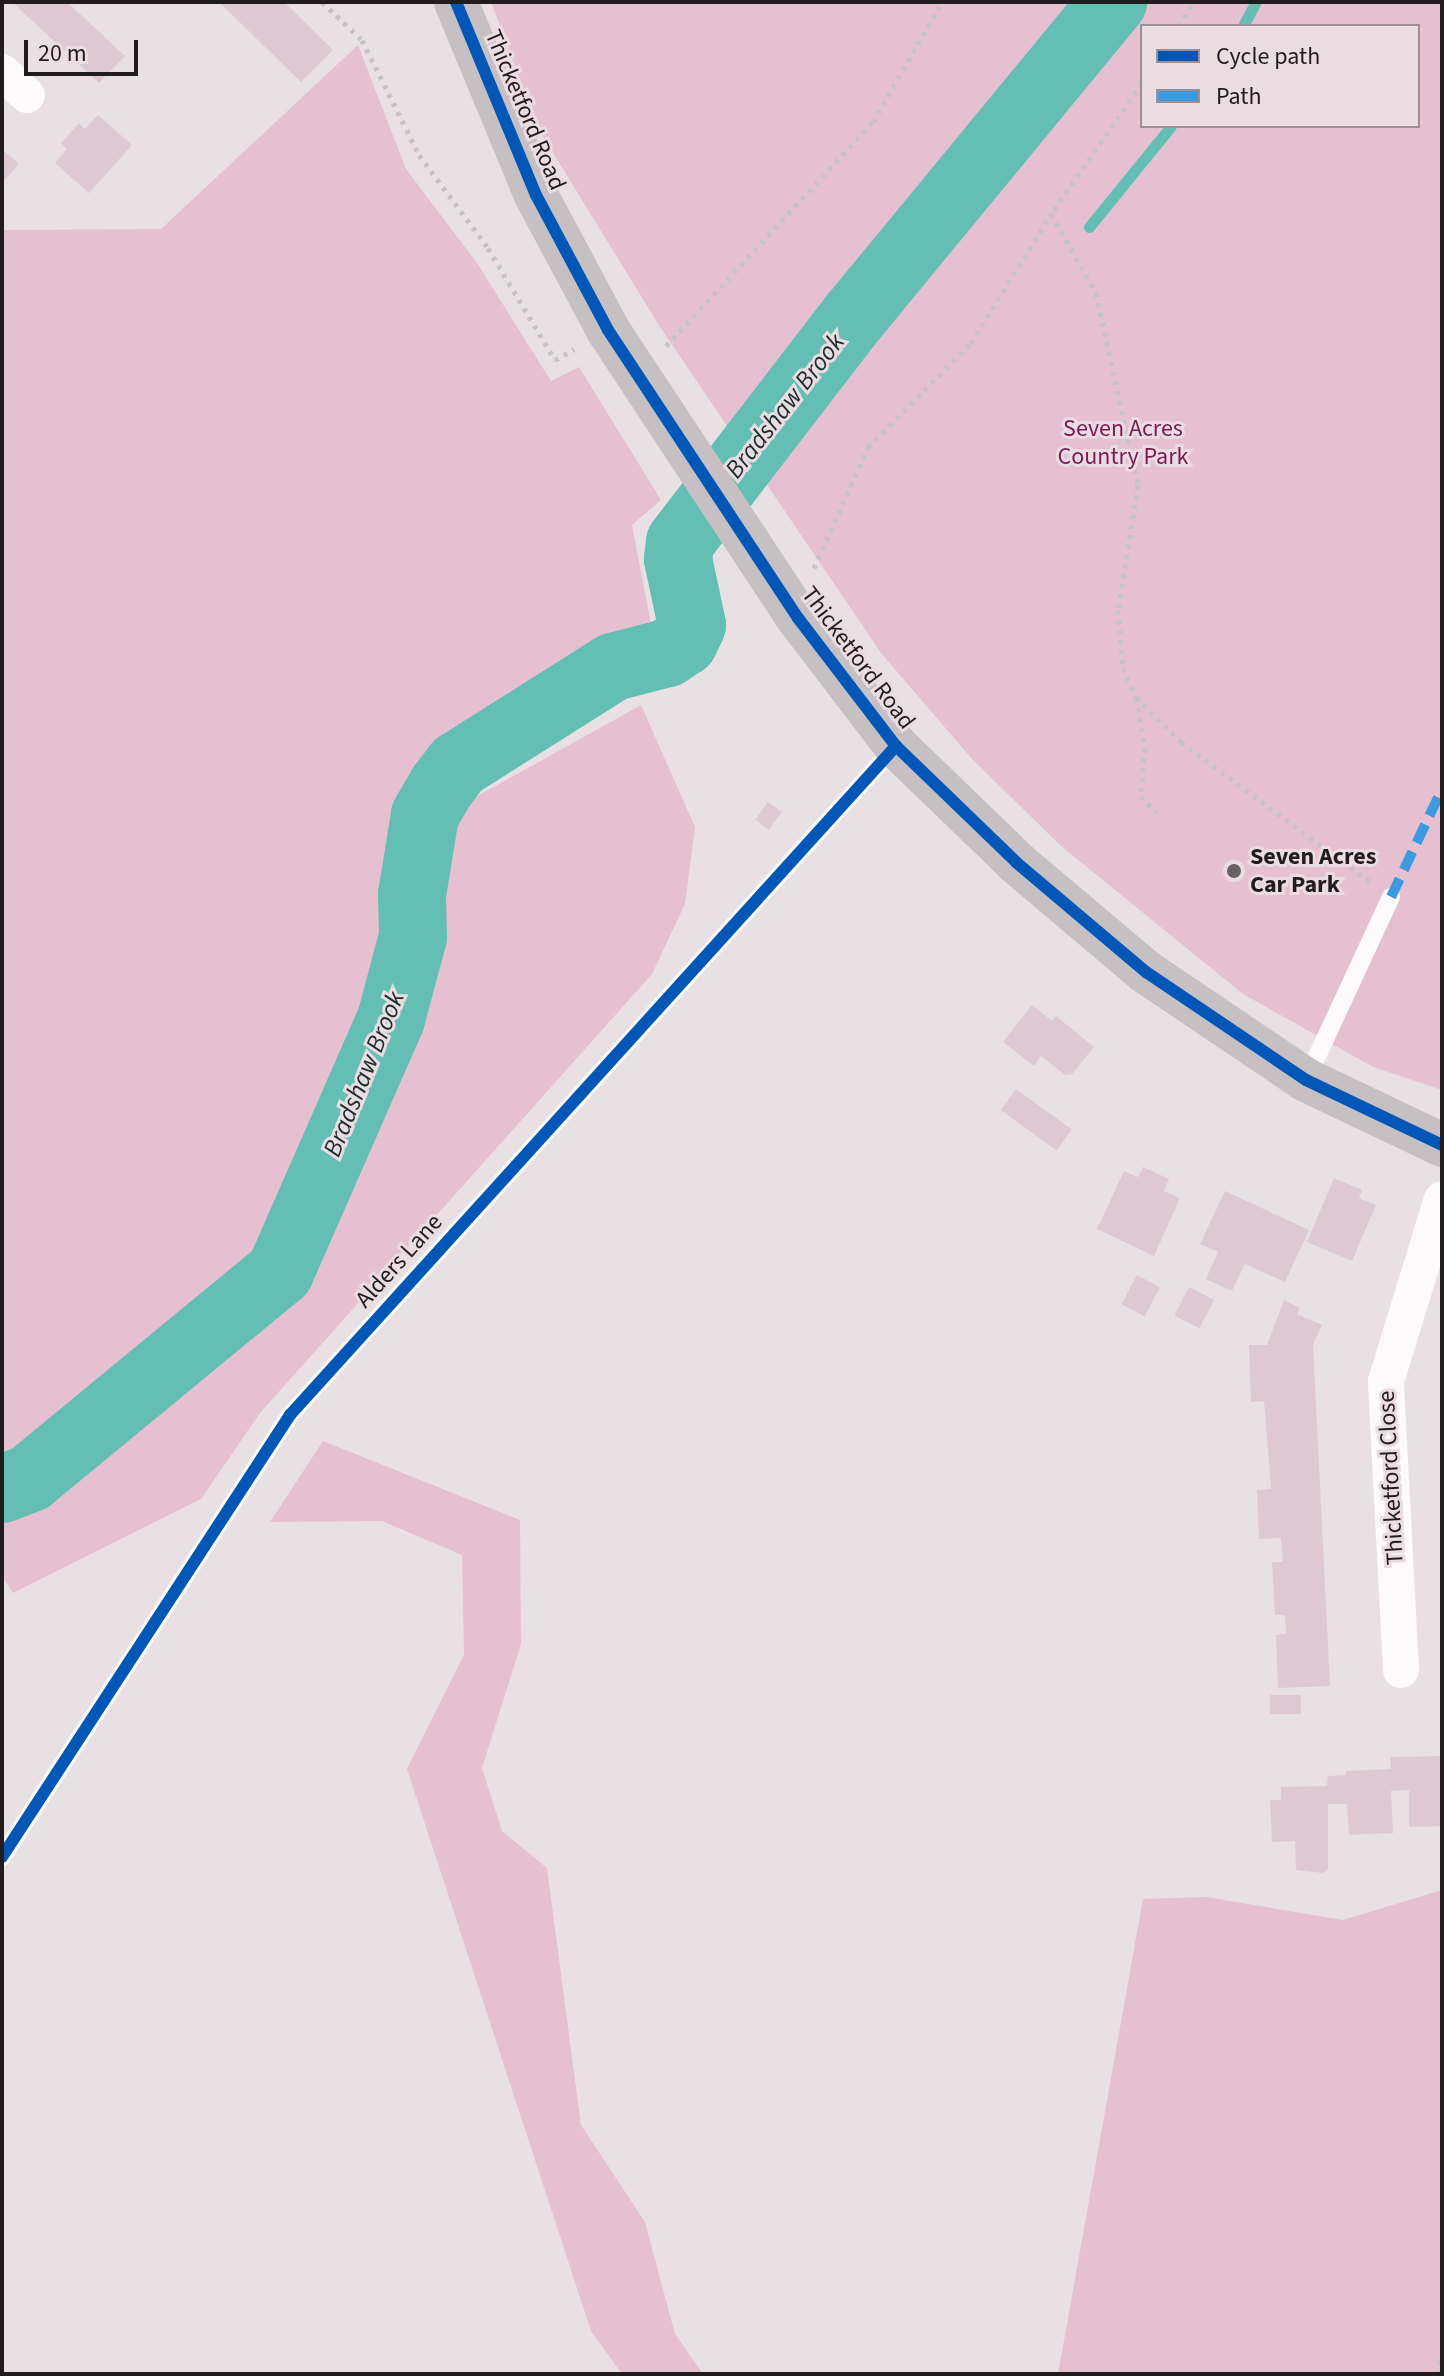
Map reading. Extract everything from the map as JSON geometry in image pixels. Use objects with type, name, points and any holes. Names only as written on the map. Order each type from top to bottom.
[{"type":"street","name":"Thicketford Road","points":[[456,2],[536,195],[608,330],[798,618],[896,746],[1017,863],[1146,972],[1306,1080],[1442,1145]]},
{"type":"street","name":"Thicketford Close","points":[[1401,1670],[1386,1381],[1442,1199]]},
{"type":"lane","name":"Alders Lane","points":[[2,1857],[290,1415],[896,746]]},
{"type":"lane","points":[[1306,1080],[1391,897]]},
{"type":"path","points":[[322,2],[362,40],[419,155],[488,248],[555,360],[608,330]]},
{"type":"path","points":[[650,392],[873,122],[942,2]]},
{"type":"path","points":[[1180,24],[1193,2]]},
{"type":"path","points":[[798,618],[819,552],[868,447],[971,343],[1051,214],[1140,86]]},
{"type":"path","points":[[1051,214],[1096,293],[1138,485],[1118,610],[1123,668],[1136,697],[1145,748],[1141,796],[1156,812]]},
{"type":"path","points":[[1136,697],[1181,742],[1391,897]]},
{"type":"path","points":[[1437,2374],[1442,2355]]},
{"type":"green space","name":"Seven Acres Country Park","points":[[491,2],[1442,2],[1442,1090],[1373,1067],[1243,994],[1061,846],[973,760],[881,653],[660,327],[539,130]]},
{"type":"green space","points":[[358,45],[406,169],[477,263],[551,381],[579,367],[661,500],[632,525],[651,624],[451,735],[403,819],[365,1010],[252,1257],[2,1466],[2,230],[161,229]]},
{"type":"green space","points":[[641,705],[695,827],[685,904],[652,974],[260,1413],[201,1499],[13,1593],[2,1576],[2,1507],[43,1488],[298,1276],[410,1028],[436,944],[445,814]]},
{"type":"green space","points":[[323,1441],[520,1520],[521,1644],[482,1768],[502,1831],[547,1868],[581,2125],[645,2222],[675,2334],[703,2374],[622,2374],[591,2331],[407,1769],[464,1655],[462,1555],[382,1521],[270,1522]]},
{"type":"green space","points":[[1442,1890],[1442,2374],[1058,2374],[1143,1899],[1206,1897],[1343,1920]]},
{"type":"building","points":[[12,2],[67,2],[125,56],[99,83]]},
{"type":"building","points":[[219,2],[284,2],[333,50],[301,82]]},
{"type":"building","points":[[98,115],[132,145],[89,193],[55,163],[67,149],[61,143],[79,123],[85,129]]},
{"type":"building","points":[[2,149],[19,164],[2,183]]},
{"type":"building","points":[[768,802],[782,812],[769,830],[755,820]]},
{"type":"building","points":[[1032,1005],[1052,1021],[1056,1016],[1094,1047],[1072,1074],[1065,1075],[1041,1056],[1034,1066],[1003,1042]]},
{"type":"building","points":[[1016,1089],[1072,1130],[1057,1151],[1001,1110]]},
{"type":"building","points":[[1143,1167],[1169,1179],[1164,1191],[1180,1198],[1154,1256],[1097,1229],[1124,1171],[1138,1177]]},
{"type":"building","points":[[1334,1178],[1362,1190],[1359,1198],[1376,1205],[1352,1261],[1307,1242]]},
{"type":"building","points":[[1225,1191],[1309,1230],[1285,1282],[1245,1264],[1232,1291],[1206,1279],[1218,1252],[1200,1244]]},
{"type":"building","points":[[1137,1275],[1160,1287],[1144,1316],[1122,1304]]},
{"type":"building","points":[[1189,1287],[1214,1300],[1199,1328],[1174,1316]]},
{"type":"building","points":[[1284,1300],[1300,1308],[1297,1314],[1322,1325],[1313,1345],[1330,1686],[1278,1688],[1276,1635],[1286,1634],[1285,1615],[1275,1615],[1272,1562],[1283,1562],[1281,1538],[1259,1539],[1257,1490],[1271,1489],[1264,1401],[1251,1402],[1249,1345],[1267,1345]]},
{"type":"building","points":[[1270,1695],[1301,1695],[1301,1714],[1270,1714]]},
{"type":"building","points":[[1442,1756],[1442,1826],[1409,1827],[1409,1790],[1391,1791],[1393,1833],[1349,1835],[1347,1804],[1328,1804],[1328,1869],[1323,1873],[1296,1870],[1295,1841],[1272,1842],[1270,1800],[1281,1800],[1281,1787],[1327,1786],[1328,1776],[1346,1775],[1346,1771],[1391,1769],[1390,1757]]},
{"type":"waterway","name":"Bradshaw Brook","points":[[2,1489],[30,1478],[280,1272],[391,1019],[413,937],[412,895],[425,815],[442,786],[458,765],[613,667],[667,653],[684,642],[692,625],[678,559],[680,542],[855,315],[1113,2]]},
{"type":"waterway","points":[[1244,24],[1256,2]]},
{"type":"waterway","points":[[1089,227],[1169,128]]},
{"type":"marked path","points":[[1391,897],[1442,789]]},
{"type":"cycle path","points":[[456,2],[536,195],[608,330],[798,618],[896,746],[1017,863],[1146,972],[1306,1080],[1442,1145]]},
{"type":"cycle path","points":[[2,1857],[290,1415],[896,746]]},
{"type":"place","name":"Seven Acres Car Park","points":[[1234,871]]}]
